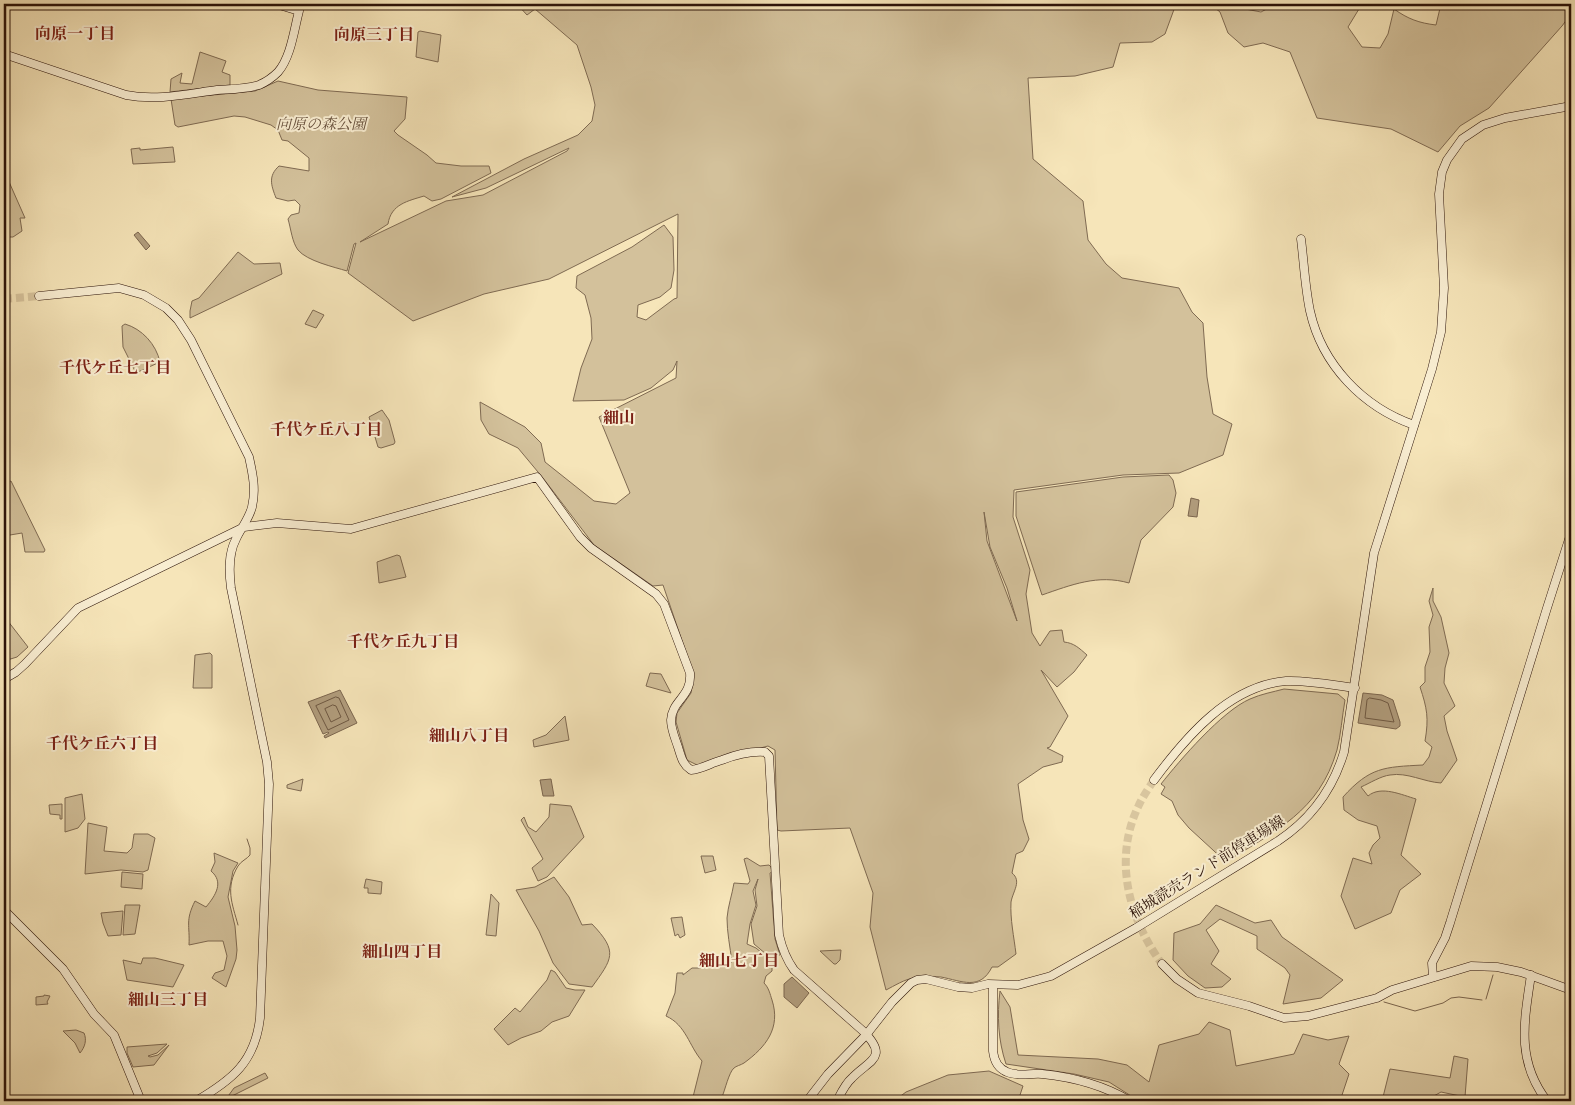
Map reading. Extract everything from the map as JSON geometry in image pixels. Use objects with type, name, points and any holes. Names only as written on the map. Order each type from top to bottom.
[{"type":"street","points":[[4,54],[126,95],[141,98],[255,86],[269,80],[283,64],[300,11],[276,4]]},
{"type":"street","name":"稲城読売ランド前停車場線","points":[[807,1101],[828,1074],[866,1035],[902,990],[918,980],[934,980],[962,988],[1018,985],[1051,976],[1136,928],[1287,835],[1316,807],[1333,781],[1344,752],[1374,553],[1434,361],[1443,318],[1444,288],[1439,194],[1442,172],[1447,160],[1462,139],[1483,125],[1505,118],[1571,106]]},
{"type":"street","points":[[1301,239],[1310,312],[1326,353],[1339,373],[1360,394],[1389,414],[1414,425]]},
{"type":"street","points":[[38,296],[119,288],[152,298],[172,314],[191,340],[249,458],[254,476],[251,509],[232,550],[229,577],[267,762],[270,792],[260,1018],[256,1043],[244,1064],[231,1078],[196,1101]]},
{"type":"street","points":[[4,679],[16,672],[78,608],[244,527],[277,523],[351,529],[537,477],[586,542],[656,594],[664,604],[690,674],[691,682],[688,691],[674,709],[671,718],[672,727],[685,766],[691,770],[697,770],[721,760],[749,753],[766,752],[769,756],[779,935],[782,949],[787,961],[797,973],[866,1035],[874,1046],[875,1055],[870,1064],[847,1083],[837,1101]]},
{"type":"street","points":[[1433,977],[1432,963],[1443,943],[1450,923],[1571,533]]},
{"type":"street","points":[[1154,780],[1176,752],[1206,721],[1230,701],[1249,691],[1268,684],[1295,681],[1355,688]]},
{"type":"street","points":[[4,910],[63,969],[94,1014],[114,1035],[141,1101]]},
{"type":"street","points":[[1162,964],[1177,979],[1198,993],[1249,1006],[1284,1018],[1308,1016],[1377,998],[1392,990],[1459,968],[1477,965],[1531,975],[1571,990]]},
{"type":"street","points":[[1531,975],[1524,1021],[1525,1050],[1532,1077],[1547,1101]]},
{"type":"street","points":[[993,985],[993,1051],[995,1061],[999,1067],[1010,1074],[1039,1074],[1088,1084],[1107,1089],[1130,1101]]},
{"type":"green space","name":"向原の森公園","points":[[517,4],[524,4],[530,8],[535,6],[533,4],[1176,4],[1165,34],[1152,42],[1120,43],[1113,67],[1075,76],[1028,78],[1033,159],[1083,201],[1088,240],[1106,264],[1122,278],[1179,288],[1192,312],[1203,323],[1207,377],[1213,414],[1232,424],[1223,455],[1179,473],[1123,475],[1014,490],[1013,517],[1030,570],[1026,594],[1032,633],[1040,646],[1050,631],[1062,630],[1064,642],[1074,645],[1087,655],[1074,672],[1057,687],[1041,670],[1068,716],[1050,747],[1047,748],[1063,756],[1062,762],[1043,767],[1018,784],[1023,820],[1029,839],[1023,851],[1016,854],[1012,873],[1017,883],[1011,902],[1016,954],[998,967],[992,967],[982,979],[976,982],[963,982],[931,976],[907,980],[886,990],[870,927],[873,893],[850,828],[777,830],[775,750],[768,746],[697,765],[687,760],[676,722],[677,713],[691,693],[693,680],[689,661],[663,585],[653,586],[594,545],[518,448],[489,434],[481,420],[480,402],[525,427],[541,443],[545,462],[594,501],[616,504],[630,493],[599,417],[676,378],[677,361],[673,370],[651,388],[624,400],[573,401],[581,368],[592,339],[591,318],[585,295],[576,288],[577,276],[632,247],[664,225],[673,237],[674,270],[671,288],[660,297],[638,305],[637,317],[646,320],[677,298],[678,214],[549,279],[484,294],[413,321],[348,273],[356,243],[354,244],[347,271],[314,260],[298,250],[288,219],[291,215],[299,213],[300,205],[295,200],[288,201],[276,198],[272,177],[279,166],[309,171],[309,158],[288,141],[282,140],[278,130],[271,125],[245,117],[234,116],[178,127],[175,125],[171,99],[255,91],[278,81],[318,90],[407,97],[405,119],[394,131],[398,135],[436,163],[461,166],[489,166],[491,173],[441,199],[432,201],[424,196],[401,204],[393,212],[388,224],[360,242],[446,201],[483,195],[567,151],[569,148],[486,188],[452,197],[524,159],[578,135],[592,121],[595,105],[577,45],[535,9],[527,15]],"holes":[[[984,512],[990,547],[1007,588],[1017,621],[987,541]]]},
{"type":"green space","points":[[1210,4],[1249,4],[1240,8],[1261,12],[1276,4],[1362,4],[1348,27],[1362,47],[1380,48],[1388,34],[1394,9],[1414,20],[1436,25],[1441,4],[1571,4],[1571,14],[1489,108],[1460,126],[1438,152],[1391,129],[1317,118],[1290,52],[1263,43],[1244,47],[1228,33],[1220,12]]},
{"type":"green space","points":[[418,32],[441,35],[438,62],[416,57]]},
{"type":"green space","points":[[200,52],[226,61],[222,72],[230,75],[230,85],[170,92],[171,79],[182,73],[180,83],[192,84]]},
{"type":"green space","points":[[173,147],[175,162],[133,164],[131,149]]},
{"type":"green space","points":[[4,175],[6,175],[25,218],[20,218],[22,231],[13,237],[4,237]]},
{"type":"green space","points":[[238,252],[254,264],[280,263],[282,274],[190,318],[192,301],[199,298]]},
{"type":"green space","points":[[313,310],[324,315],[316,328],[305,324]]},
{"type":"green space","points":[[125,324],[142,333],[152,343],[160,362],[138,372],[135,371],[123,347],[122,326]]},
{"type":"green space","points":[[382,410],[389,420],[395,442],[381,448],[378,447],[369,417]]},
{"type":"green space","points":[[1169,475],[1173,480],[1176,493],[1173,507],[1141,540],[1129,583],[1095,580],[1074,584],[1042,595],[1016,516],[1016,492],[1123,477]]},
{"type":"green space","points":[[11,481],[45,550],[44,552],[25,552],[22,533],[4,536],[4,484]]},
{"type":"green space","points":[[397,555],[400,556],[406,577],[379,583],[377,562]]},
{"type":"green space","points":[[1433,588],[1433,601],[1441,617],[1449,653],[1444,683],[1455,706],[1444,716],[1457,760],[1441,783],[1396,774],[1383,777],[1361,787],[1368,796],[1379,791],[1385,791],[1416,799],[1401,855],[1421,874],[1400,890],[1391,913],[1355,929],[1341,896],[1353,858],[1372,864],[1369,853],[1373,845],[1380,838],[1377,826],[1358,820],[1344,810],[1343,797],[1370,774],[1388,768],[1423,765],[1429,757],[1432,747],[1425,741],[1427,713],[1420,687],[1425,682],[1425,667],[1430,652],[1429,627],[1433,615],[1429,601]]},
{"type":"green space","points":[[4,616],[28,647],[17,657],[4,661]]},
{"type":"green space","points":[[210,653],[212,655],[212,688],[193,688],[195,655]]},
{"type":"green space","points":[[650,673],[661,674],[671,693],[646,686]]},
{"type":"green space","points":[[1284,689],[1338,694],[1345,700],[1337,750],[1329,771],[1319,789],[1307,804],[1278,829],[1226,862],[1189,828],[1178,815],[1172,801],[1161,794],[1165,787],[1161,784],[1190,750],[1227,714],[1250,699]]},
{"type":"green space","points":[[565,716],[569,740],[534,747],[533,740],[546,735]]},
{"type":"green space","points":[[303,779],[301,791],[287,788],[287,785]]},
{"type":"green space","points":[[82,794],[85,819],[78,828],[65,832],[65,798]]},
{"type":"green space","points":[[62,804],[62,819],[60,819],[60,815],[50,814],[49,805]]},
{"type":"green space","points":[[550,804],[571,806],[584,837],[547,877],[538,881],[532,868],[543,859],[521,820],[524,817],[528,827],[536,832],[549,817]]},
{"type":"green space","points":[[88,823],[107,827],[104,851],[127,853],[132,848],[134,834],[148,834],[155,838],[148,870],[143,872],[121,870],[85,874]]},
{"type":"green space","points":[[214,853],[238,863],[233,871],[228,897],[235,926],[237,950],[236,959],[226,987],[212,978],[215,973],[224,970],[227,956],[223,941],[208,941],[189,945],[189,918],[195,901],[206,907],[217,889],[217,880],[211,871],[215,862]]},
{"type":"green space","points":[[701,856],[713,856],[716,870],[705,873]]},
{"type":"green space","points":[[747,858],[760,866],[769,865],[772,872],[770,873],[775,939],[780,955],[766,954],[754,944],[751,924],[757,906],[755,890],[758,879],[753,891],[756,905],[750,924],[747,944],[756,948],[772,961],[772,971],[766,976],[764,983],[769,991],[774,1010],[773,1028],[770,1036],[759,1050],[744,1063],[732,1070],[722,1097],[723,1101],[692,1101],[702,1061],[683,1030],[666,1016],[675,993],[677,973],[683,973],[683,975],[692,968],[707,968],[715,963],[732,962],[727,918],[734,883],[748,884],[750,881],[744,859]]},
{"type":"green space","points":[[122,872],[143,874],[142,889],[121,887]]},
{"type":"green space","points":[[554,877],[569,897],[582,925],[592,924],[601,934],[609,949],[610,956],[608,962],[592,987],[569,984],[553,963],[539,931],[516,890],[535,887]]},
{"type":"green space","points":[[366,879],[382,882],[381,894],[368,893],[368,888],[364,888]]},
{"type":"green space","points":[[491,894],[499,903],[496,936],[486,935]]},
{"type":"green space","points":[[125,905],[140,905],[135,934],[123,935]]},
{"type":"green space","points":[[1216,905],[1255,923],[1271,920],[1282,937],[1343,980],[1321,998],[1283,1004],[1290,975],[1285,968],[1257,949],[1257,936],[1220,919],[1206,930],[1219,951],[1211,964],[1231,979],[1222,987],[1205,988],[1188,976],[1173,960],[1174,933],[1200,924]]},
{"type":"green space","points":[[123,911],[121,935],[108,936],[101,913]]},
{"type":"green space","points":[[682,917],[685,935],[680,938],[678,934],[675,936],[671,918]]},
{"type":"green space","points":[[841,950],[840,960],[836,964],[820,951]]},
{"type":"green space","points":[[143,958],[155,958],[184,965],[173,987],[127,980],[123,960],[141,964]]},
{"type":"green space","points":[[551,970],[555,972],[566,988],[585,990],[569,1016],[552,1022],[541,1031],[508,1045],[494,1029],[515,1008],[520,1012],[547,980]]},
{"type":"green space","points":[[1000,991],[1010,1007],[1018,1055],[1098,1059],[1127,1065],[1149,1082],[1159,1045],[1199,1034],[1209,1022],[1230,1030],[1236,1066],[1294,1054],[1303,1034],[1328,1040],[1349,1036],[1339,1064],[1349,1074],[1340,1101],[1139,1101],[1109,1082],[1074,1074],[1006,1064],[999,1028]]},
{"type":"green space","points":[[50,996],[48,1004],[36,1005],[36,997]]},
{"type":"green space","points":[[76,1030],[84,1033],[85,1036],[85,1043],[80,1053],[75,1043],[63,1031]]},
{"type":"green space","points":[[167,1044],[157,1053],[148,1056],[158,1055],[169,1045],[154,1065],[133,1067],[127,1053],[127,1047]]},
{"type":"green space","points":[[1454,1056],[1468,1059],[1465,1097],[1441,1092],[1425,1101],[1382,1101],[1390,1069],[1450,1078]]},
{"type":"green space","points":[[989,1071],[1023,1086],[1018,1101],[894,1101],[906,1092],[948,1075]]},
{"type":"green space","points":[[265,1073],[268,1078],[226,1099],[234,1088]]},
{"type":"water","points":[[138,232],[150,246],[146,250],[134,235]]},
{"type":"water","points":[[1191,498],[1199,500],[1197,517],[1188,516]]},
{"type":"water","points":[[340,690],[357,723],[325,738],[324,736],[329,733],[323,734],[308,702]]},
{"type":"water","points":[[1363,693],[1382,695],[1393,700],[1400,726],[1396,729],[1358,723]]},
{"type":"water","points":[[551,779],[554,796],[543,796],[540,780]]},
{"type":"water","points":[[792,977],[809,993],[797,1008],[784,997],[784,984]]},
{"type":"waterway","points":[[238,925],[231,889],[238,866],[250,855],[247,839]]},
{"type":"waterway","points":[[1486,999],[1493,975]]},
{"type":"waterway","points":[[1384,1002],[1415,1011],[1443,1003],[1451,998],[1459,997],[1482,1000]]},
{"type":"tunnel","points":[[4,299],[39,296]]},
{"type":"tunnel","points":[[1154,780],[1145,794],[1130,827],[1126,868],[1128,889],[1133,909],[1150,947],[1162,964]]},
{"type":"district","name":"向原一丁目","points":[[75,33]]},
{"type":"district","name":"向原三丁目","points":[[374,34]]},
{"type":"district","name":"千代ケ丘七丁目","points":[[115,367]]},
{"type":"district","name":"細山","points":[[619,417]]},
{"type":"district","name":"千代ケ丘八丁目","points":[[326,429]]},
{"type":"district","name":"千代ケ丘九丁目","points":[[403,641]]},
{"type":"district","name":"細山八丁目","points":[[469,735]]},
{"type":"district","name":"千代ケ丘六丁目","points":[[102,743]]},
{"type":"district","name":"細山四丁目","points":[[402,951]]},
{"type":"district","name":"細山七丁目","points":[[739,960]]},
{"type":"district","name":"細山三丁目","points":[[168,999]]}]
